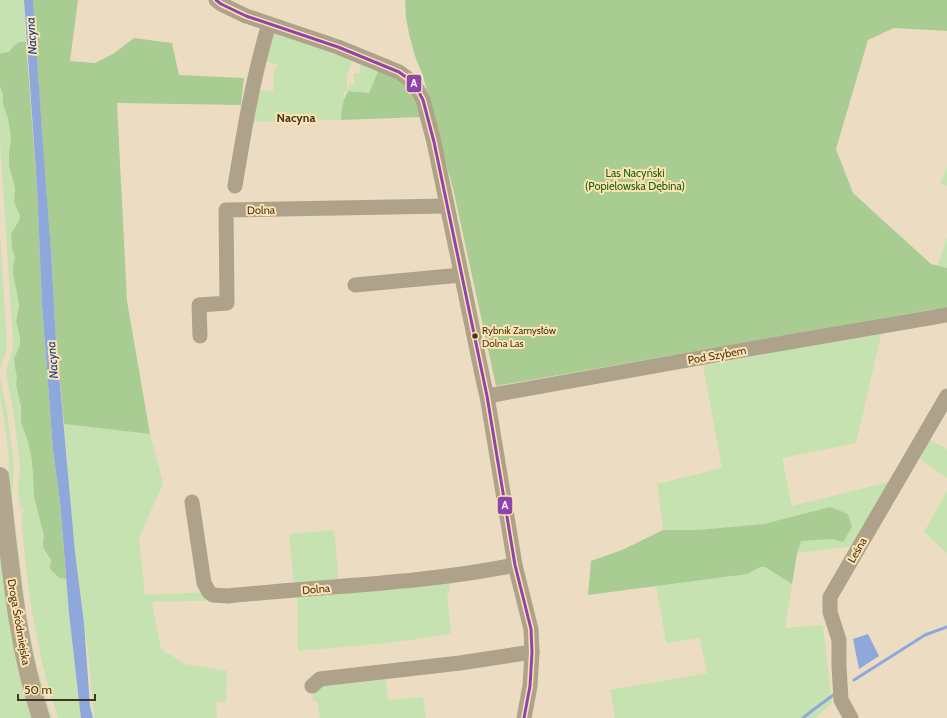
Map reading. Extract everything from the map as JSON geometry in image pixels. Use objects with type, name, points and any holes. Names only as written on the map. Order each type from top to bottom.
[{"type":"main road","name":"Droga Śródmiejska","points":[[0,476],[18,626],[27,668],[41,718]]},
{"type":"street","points":[[216,0],[246,16],[338,47],[399,72],[414,82],[423,100],[434,142],[487,396],[515,565],[531,629],[532,652],[530,686],[524,718]]},
{"type":"street","points":[[235,186],[252,90],[269,24]]},
{"type":"street","name":"Dolna","points":[[200,336],[199,305],[227,303],[226,210],[447,206]]},
{"type":"street","points":[[355,285],[461,275]]},
{"type":"street","name":"Pod Szybem","points":[[487,396],[947,315]]},
{"type":"street","name":"Leśna","points":[[851,718],[842,700],[839,666],[839,640],[830,612],[830,597],[947,396]]},
{"type":"street","name":"Dolna","points":[[192,502],[204,583],[209,592],[213,595],[228,596],[386,583],[515,565]]},
{"type":"street","points":[[312,686],[320,679],[532,652]]},
{"type":"green space","points":[[0,0],[24,0],[26,42],[18,44],[9,52],[1,53],[0,55]]},
{"type":"green space","points":[[33,0],[78,0],[70,61],[95,63],[113,54],[134,38],[172,43],[179,75],[244,78],[241,105],[117,103],[127,301],[150,434],[64,424],[56,340]]},
{"type":"green space","name":"Las Nacyński (Popielowska Dębina)","points":[[405,0],[947,0],[947,31],[894,28],[868,40],[836,149],[853,193],[931,264],[947,268],[947,310],[936,312],[935,309],[496,386],[454,193],[423,76],[415,56],[409,34]]},
{"type":"green space","points":[[270,31],[352,60],[347,76],[347,91],[344,91],[343,93],[345,97],[341,111],[341,120],[248,122],[258,90],[273,91],[273,76],[277,65],[266,61]]},
{"type":"green space","points":[[19,42],[26,42],[37,187],[42,305],[53,450],[60,502],[66,579],[60,578],[51,570],[51,560],[43,547],[44,536],[34,497],[31,455],[27,438],[21,423],[21,407],[16,385],[17,378],[14,359],[20,345],[20,337],[16,321],[19,306],[13,274],[15,256],[12,249],[11,235],[19,221],[20,216],[14,202],[15,188],[9,166],[11,139],[8,118],[3,104],[3,96],[0,86],[0,55],[1,53],[9,52]]},
{"type":"green space","points":[[361,62],[380,67],[369,93],[348,91],[349,85],[354,85],[354,73],[360,73]]},
{"type":"green space","points":[[380,67],[409,87],[418,102],[422,117],[341,120],[341,113],[348,91],[369,93]]},
{"type":"green space","points":[[0,86],[3,96],[3,104],[8,118],[11,139],[9,161],[15,188],[14,202],[20,216],[19,221],[11,235],[11,243],[15,256],[13,274],[19,306],[16,317],[20,345],[15,367],[17,378],[16,386],[20,401],[21,423],[27,438],[31,455],[34,497],[44,536],[44,542],[51,560],[52,572],[55,575],[66,579],[81,718],[58,718],[40,654],[29,589],[21,517],[22,511],[24,511],[23,508],[20,509],[18,488],[20,465],[14,416],[6,373],[13,341],[0,141]]},
{"type":"green space","points":[[947,167],[947,186],[940,184]]},
{"type":"green space","points":[[0,233],[7,343],[6,352],[0,370]]},
{"type":"green space","points":[[947,238],[947,269],[937,267]]},
{"type":"green space","points":[[882,331],[856,443],[782,458],[792,506],[889,482],[856,546],[797,553],[785,628],[823,625],[832,703],[815,718],[615,718],[610,690],[707,673],[700,638],[666,643],[656,585],[663,530],[657,484],[722,468],[703,366]]},
{"type":"green space","points":[[0,377],[7,411],[14,465],[12,496],[26,613],[36,663],[52,718],[48,718],[29,648],[8,487],[9,463],[0,396]]},
{"type":"green space","points":[[64,424],[150,434],[163,483],[139,538],[145,595],[249,590],[231,600],[152,602],[161,649],[185,664],[227,671],[226,702],[216,702],[217,718],[94,718],[88,653],[75,552]]},
{"type":"green space","points":[[929,439],[947,449],[947,478],[920,459]]},
{"type":"green space","points":[[947,491],[947,553],[924,532]]},
{"type":"green space","points":[[830,507],[848,514],[852,527],[843,542],[832,539],[801,541],[797,553],[792,584],[765,567],[760,567],[747,574],[588,595],[591,561],[622,550],[663,530],[698,530],[764,524]]},
{"type":"green space","points":[[334,530],[339,582],[294,586],[289,534]]},
{"type":"green space","points":[[0,531],[35,718],[0,718]]},
{"type":"green space","points":[[449,581],[450,591],[447,591],[451,634],[389,643],[298,651],[297,594]]},
{"type":"green space","points":[[385,675],[388,700],[423,697],[426,718],[320,718],[317,701],[313,701],[312,686]]},
{"type":"water","points":[[24,0],[33,0],[56,340],[75,552],[84,623],[90,706],[93,718],[81,718],[69,613],[60,502],[53,450],[42,305],[37,187]]},
{"type":"water","points":[[868,634],[879,656],[859,669],[853,639]]},
{"type":"waterway","points":[[854,680],[925,635],[947,627]]},
{"type":"waterway","points":[[803,718],[836,693]]},
{"type":"transit line","name":"A","points":[[216,0],[246,16],[338,47],[399,72],[414,83],[423,100],[434,142],[487,396],[515,565],[531,629],[532,652],[530,686],[524,718]]},
{"type":"place","name":"Rybnik Zamysłów Dolna Las","points":[[475,336]]},
{"type":"district","name":"Nacyna","points":[[296,117]]}]
